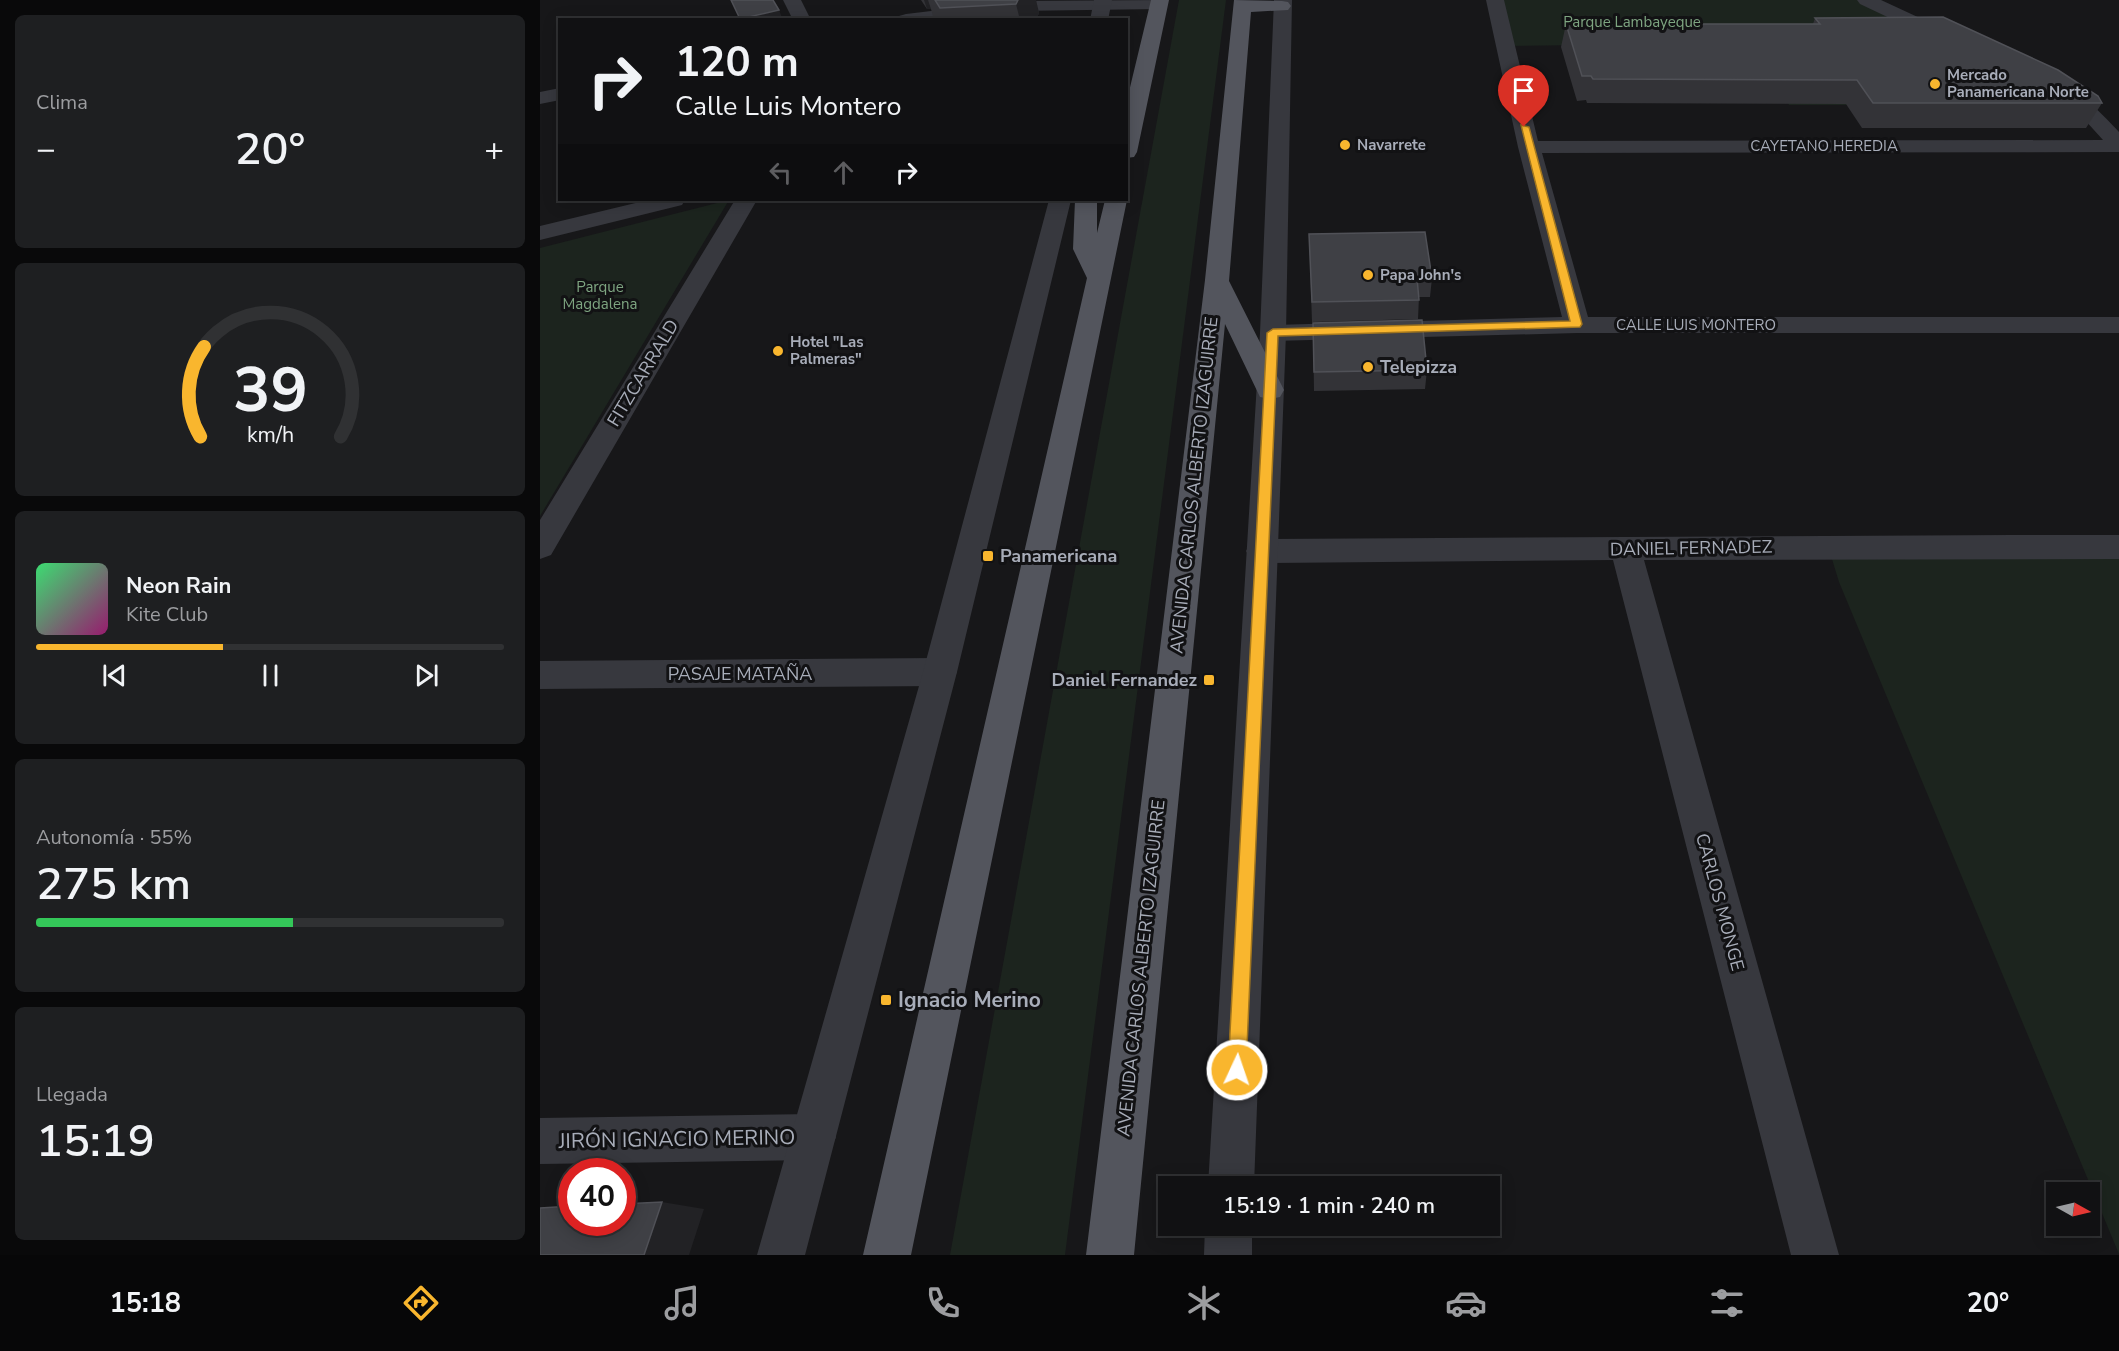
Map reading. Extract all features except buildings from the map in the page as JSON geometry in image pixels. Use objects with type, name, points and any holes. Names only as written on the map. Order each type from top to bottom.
[{"type":"main road","points":[[1128,143],[1159,2]]},
{"type":"main road","points":[[1242,4],[1283,3]]},
{"type":"main road","name":"AVENIDA CARLOS ALBERTO IZAGUIRRE","points":[[1110,1255],[1217,280],[1242,4]]},
{"type":"main road","points":[[1086,201],[1085,249],[1099,278]]},
{"type":"main road","points":[[887,1255],[1116,201]]},
{"type":"main road","points":[[1217,280],[1270,390]]},
{"type":"main road","points":[[870,1255],[921,1095]]},
{"type":"street","points":[[792,0],[801,18]]},
{"type":"street","points":[[1495,0],[1529,147],[1576,324]]},
{"type":"street","points":[[1866,0],[1956,42]]},
{"type":"street","points":[[920,18],[991,8],[1101,8],[1159,2]]},
{"type":"street","points":[[1232,1176],[1273,333],[1283,3]]},
{"type":"street","points":[[2038,80],[2066,96],[2091,115],[2119,145]]},
{"type":"street","points":[[540,98],[558,94]]},
{"type":"street","name":"CAYETANO HEREDIA","points":[[1529,147],[2119,145]]},
{"type":"street","points":[[540,233],[670,201]]},
{"type":"street","name":"FITZCARRALD","points":[[540,547],[745,201]]},
{"type":"street","points":[[781,1255],[940,672],[1060,201]]},
{"type":"street","name":"CALLE LUIS MONTERO","points":[[1273,333],[1576,324],[2119,325]]},
{"type":"street","name":"DANIEL FERNADEZ","points":[[1263,551],[1626,550],[1828,546],[2119,547]]},
{"type":"street","name":"CARLOS MONGE","points":[[1626,550],[1815,1255]]},
{"type":"street","name":"PASAJE MATAÑA","points":[[540,675],[940,672]]},
{"type":"street","name":"JIRÓN IGNACIO MERINO","points":[[540,1142],[813,1137]]},
{"type":"street","points":[[1228,1255],[1229,1236]]},
{"type":"green space","points":[[1179,0],[1226,0],[1065,1255],[950,1255]]},
{"type":"green space","name":"Parque Lambayeque","points":[[1495,0],[1866,0],[1945,37],[1807,43],[1847,105],[1789,105],[1754,43],[1505,46]]},
{"type":"green space","name":"Parque Magdalena","points":[[728,201],[540,516],[540,248]]},
{"type":"green space","points":[[1828,546],[2119,547],[2119,1254],[2100,1208],[2100,1182],[2089,1182],[1839,582]]},
{"type":"place","name":"Mercado Panamericana Norte","points":[[1935,84]]},
{"type":"place","name":"Navarrete","points":[[1345,145]]},
{"type":"place","name":"Papa John's","points":[[1368,275]]},
{"type":"place","name":"Hotel \"Las Palmeras\"","points":[[778,351]]},
{"type":"place","name":"Telepizza","points":[[1368,367]]},
{"type":"place","name":"Panamericana","points":[[988,556]]},
{"type":"place","name":"Daniel Fernandez","points":[[1209,680]]},
{"type":"place","name":"Ignacio Merino","points":[[886,1000]]},
{"type":"route","points":[[1237,1070],[1273,333],[1576,324],[1524,127]]}]
